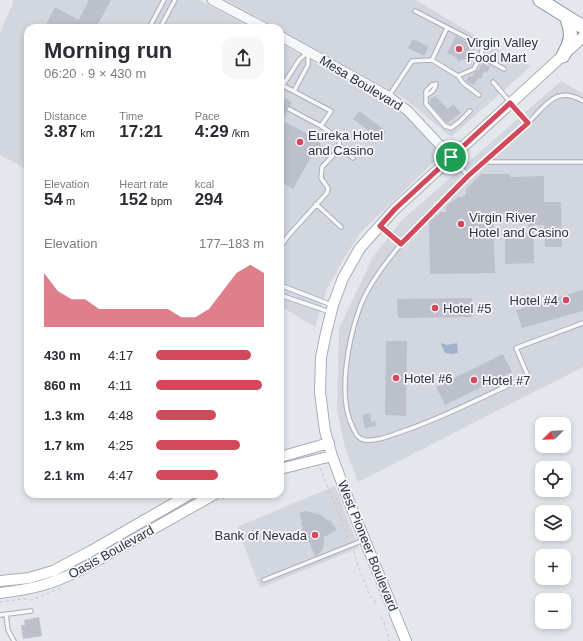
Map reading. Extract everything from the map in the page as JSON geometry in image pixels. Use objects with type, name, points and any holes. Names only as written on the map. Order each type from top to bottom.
[{"type":"highway","points":[[540,0],[583,27]]},
{"type":"highway","points":[[563,56],[569,45],[570,38],[567,18]]},
{"type":"main road","name":"West Pioneer Boulevard","points":[[406,641],[330,450],[325,431],[320,392],[321,357],[332,309],[343,278],[360,248],[395,209],[583,37]]},
{"type":"main road","points":[[284,456],[330,450]]},
{"type":"main road","points":[[284,467],[330,450]]},
{"type":"main road","name":"Oasis Boulevard","points":[[0,581],[29,578],[53,571],[183,498]]},
{"type":"main road","name":"Oasis Boulevard","points":[[0,593],[31,589],[65,578],[208,498]]},
{"type":"street","points":[[212,0],[257,24]]},
{"type":"street","name":"Mesa Boulevard","points":[[284,38],[388,96],[408,111],[451,157]]},
{"type":"lane","points":[[151,24],[164,0]]},
{"type":"lane","points":[[162,24],[175,0]]},
{"type":"lane","points":[[415,11],[483,46],[481,56],[474,68],[458,76]]},
{"type":"lane","points":[[432,60],[447,28]]},
{"type":"lane","points":[[284,81],[299,60],[308,51]]},
{"type":"lane","points":[[294,91],[308,65],[308,51]]},
{"type":"lane","points":[[481,56],[504,69]]},
{"type":"lane","points":[[388,96],[412,61],[432,60],[458,76],[463,84],[479,94]]},
{"type":"lane","points":[[493,82],[528,123]]},
{"type":"lane","points":[[436,84],[436,88],[426,95],[426,104],[445,126],[451,128],[470,111]]},
{"type":"lane","points":[[284,85],[331,111],[321,126]]},
{"type":"lane","points":[[583,101],[573,95],[563,95],[553,98],[528,123],[468,176],[401,244],[381,268],[360,306],[347,354],[345,395],[349,420],[358,437],[364,440],[377,440],[417,426],[528,376],[516,348],[583,324]]},
{"type":"lane","points":[[289,109],[321,126],[338,138],[340,148],[353,158]]},
{"type":"lane","points":[[284,242],[327,193],[328,188],[321,178],[322,167],[340,148]]},
{"type":"lane","points":[[451,157],[468,176]]},
{"type":"lane","points":[[484,162],[583,162]]},
{"type":"lane","points":[[316,204],[341,227]]},
{"type":"lane","points":[[380,226],[401,244]]},
{"type":"lane","points":[[284,286],[332,309]]},
{"type":"lane","points":[[284,296],[332,309]]},
{"type":"lane","points":[[264,580],[365,539]]},
{"type":"lane","points":[[0,614],[31,611]]},
{"type":"lane","points":[[6,614],[8,630],[14,641]]},
{"type":"path","points":[[319,465],[350,540]]},
{"type":"path","points":[[354,551],[358,566],[375,603]]},
{"type":"path","points":[[381,618],[384,622],[389,641]]},
{"type":"shaded area","points":[[14,0],[199,0],[244,24],[24,24],[24,168],[0,155],[0,33]]},
{"type":"shaded area","points":[[226,0],[416,0],[487,43],[531,66],[451,137],[404,98],[284,32],[284,24],[270,24]]},
{"type":"shaded area","points":[[284,45],[365,90],[407,116],[442,154],[360,233],[326,291],[315,327],[284,308]]},
{"type":"shaded area","points":[[561,81],[583,94],[583,367],[358,482],[345,448],[337,410],[339,328],[373,257],[401,221]]},
{"type":"shaded area","points":[[335,486],[359,548],[260,588],[237,527]]},
{"type":"water","points":[[457,343],[458,353],[445,353],[441,344],[447,345]]},
{"type":"building","points":[[89,0],[111,0],[98,24],[46,24],[55,7],[79,20]]},
{"type":"building","name":"Virgin Valley Food Mart","points":[[456,36],[472,45],[467,54],[468,58],[458,61],[457,58],[447,53]]},
{"type":"building","points":[[413,39],[429,47],[424,56],[408,48]]},
{"type":"building","points":[[482,63],[490,67],[487,73],[484,71],[481,79],[478,78],[474,85],[466,81],[469,76],[472,77],[477,70],[478,71]]},
{"type":"building","points":[[435,96],[448,109],[453,104],[461,113],[447,123],[429,103]]},
{"type":"building","name":"Eureka Hotel and Casino","points":[[284,98],[292,102],[290,106],[286,108],[287,112],[284,119]]},
{"type":"building","points":[[359,111],[386,131],[380,139],[353,119]]},
{"type":"building","name":"Eureka Hotel and Casino","points":[[284,122],[314,137],[318,136],[321,147],[316,148],[293,189],[284,183]]},
{"type":"building","name":"Virgin River Hotel and Casino","points":[[481,174],[510,174],[510,177],[544,176],[544,202],[561,202],[562,247],[545,247],[544,225],[534,225],[534,263],[505,264],[505,234],[529,233],[528,221],[506,221],[506,213],[493,214],[495,273],[430,274],[429,222],[441,212],[446,212],[446,206],[458,197],[462,197],[466,194],[466,189]]},
{"type":"building","name":"Hotel #4","points":[[583,290],[583,311],[522,328],[516,310]]},
{"type":"building","name":"Hotel #5","points":[[472,298],[472,317],[398,318],[397,299]]},
{"type":"building","name":"Hotel #6","points":[[386,341],[407,341],[406,416],[385,415]]},
{"type":"building","name":"Hotel #7","points":[[503,354],[512,372],[445,405],[436,387]]},
{"type":"building","points":[[370,413],[371,422],[375,421],[376,426],[365,428],[362,415]]},
{"type":"building","name":"Bank of Nevada","points":[[306,511],[318,514],[328,521],[330,520],[337,530],[324,537],[323,549],[315,556],[309,542],[306,543],[302,534],[304,533],[299,513]]},
{"type":"building","points":[[39,617],[42,636],[23,639],[21,625],[25,625],[24,620]]},
{"type":"place","name":"Virgin Valley Food Mart","points":[[459,49]]},
{"type":"place","name":"Eureka Hotel and Casino","points":[[300,142]]},
{"type":"place","name":"Virgin River Hotel and Casino","points":[[461,224]]},
{"type":"place","name":"Hotel #4","points":[[566,300]]},
{"type":"place","name":"Hotel #5","points":[[435,308]]},
{"type":"place","name":"Hotel #6","points":[[396,378]]},
{"type":"place","name":"Hotel #7","points":[[474,380]]},
{"type":"place","name":"Bank of Nevada","points":[[315,535]]},
{"type":"route","points":[[510,103],[528,123],[468,176],[401,244],[380,226],[395,209],[451,157],[510,103]]}]
